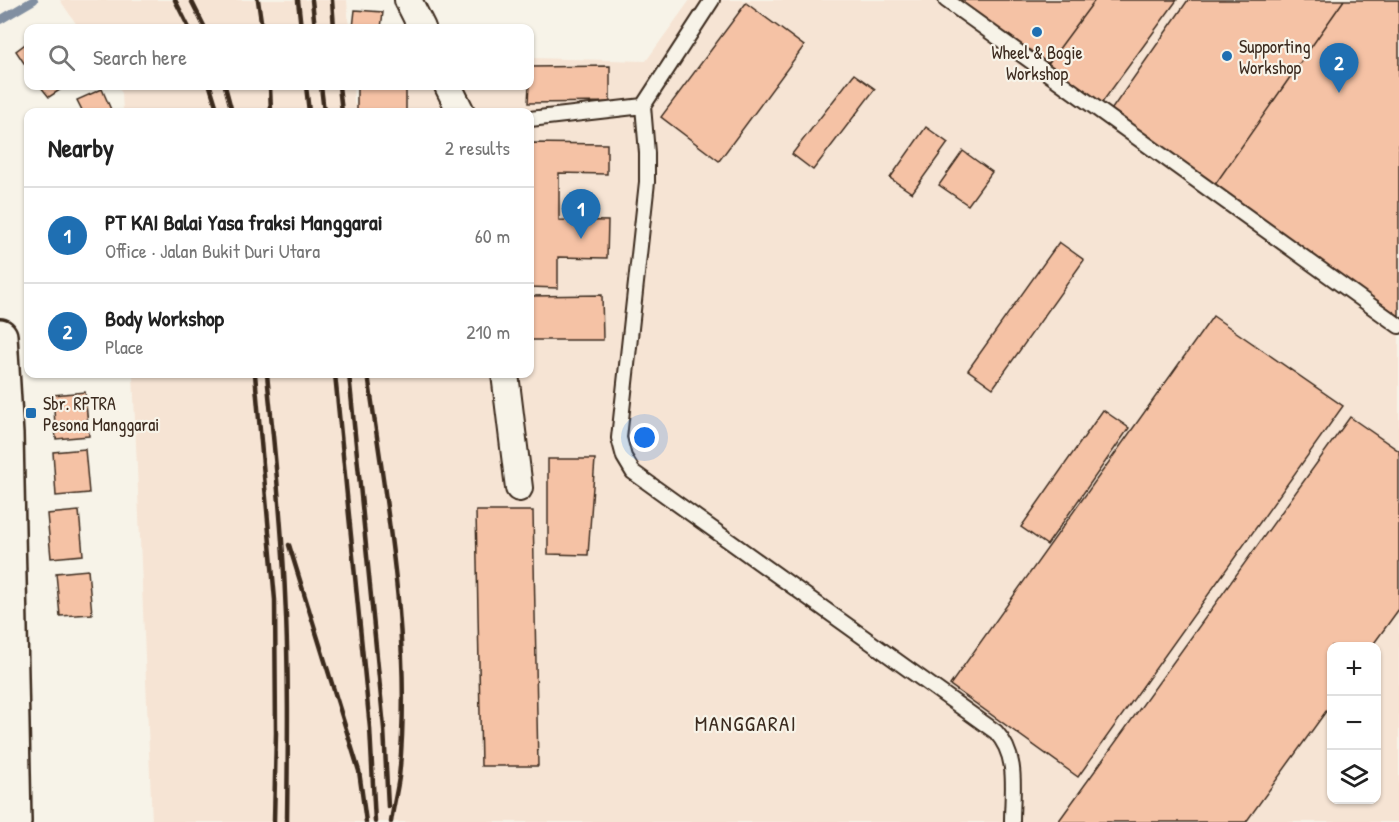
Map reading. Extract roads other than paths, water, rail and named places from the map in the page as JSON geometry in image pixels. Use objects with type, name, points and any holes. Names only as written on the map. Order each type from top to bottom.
[{"type":"street","points":[[408,0],[420,24]]},
{"type":"street","points":[[450,90],[459,108]]},
{"type":"street","points":[[0,336],[14,822]]},
{"type":"street","points":[[505,378],[519,488]]},
{"type":"lane","points":[[712,0],[643,106],[647,182],[619,438],[624,457],[633,472],[996,732],[1005,742],[1011,756],[1012,822]]},
{"type":"lane","points":[[946,0],[1399,326]]},
{"type":"lane","points":[[534,119],[643,106]]},
{"type":"waterway","points":[[0,20],[34,0]]},
{"type":"railway","points":[[175,0],[187,24]]},
{"type":"railway","points":[[191,0],[203,24]]},
{"type":"railway","points":[[258,0],[261,24]]},
{"type":"railway","points":[[298,0],[301,24]]},
{"type":"railway","points":[[312,0],[315,24]]},
{"type":"railway","points":[[332,0],[334,24]]},
{"type":"railway","points":[[211,90],[217,108]]},
{"type":"railway","points":[[226,90],[231,108]]},
{"type":"railway","points":[[270,90],[271,108]]},
{"type":"railway","points":[[306,90],[309,108]]},
{"type":"railway","points":[[321,90],[324,108]]},
{"type":"railway","points":[[339,90],[342,108]]},
{"type":"railway","points":[[255,378],[275,600],[274,822]]},
{"type":"railway","points":[[267,378],[284,565],[288,708],[287,822]]},
{"type":"railway","points":[[335,378],[370,728],[375,822]]},
{"type":"railway","points":[[349,378],[384,728],[388,807]]},
{"type":"railway","points":[[369,378],[396,574],[403,676],[399,777],[391,822]]},
{"type":"railway","points":[[289,545],[359,771],[366,822]]},
{"type":"place","name":"Wheel & Bogie Workshop","points":[[1037,32]]},
{"type":"place","name":"Supporting Workshop","points":[[1227,56]]},
{"type":"place","name":"Body Workshop","points":[[1339,93]]},
{"type":"place","name":"PT KAI Balai Yasa fraksi Manggarai","points":[[581,239]]},
{"type":"place","name":"Sbr. RPTRA Pesona Manggarai","points":[[31,413]]},
{"type":"district","name":"MANGGARAI","points":[[746,723]]}]
